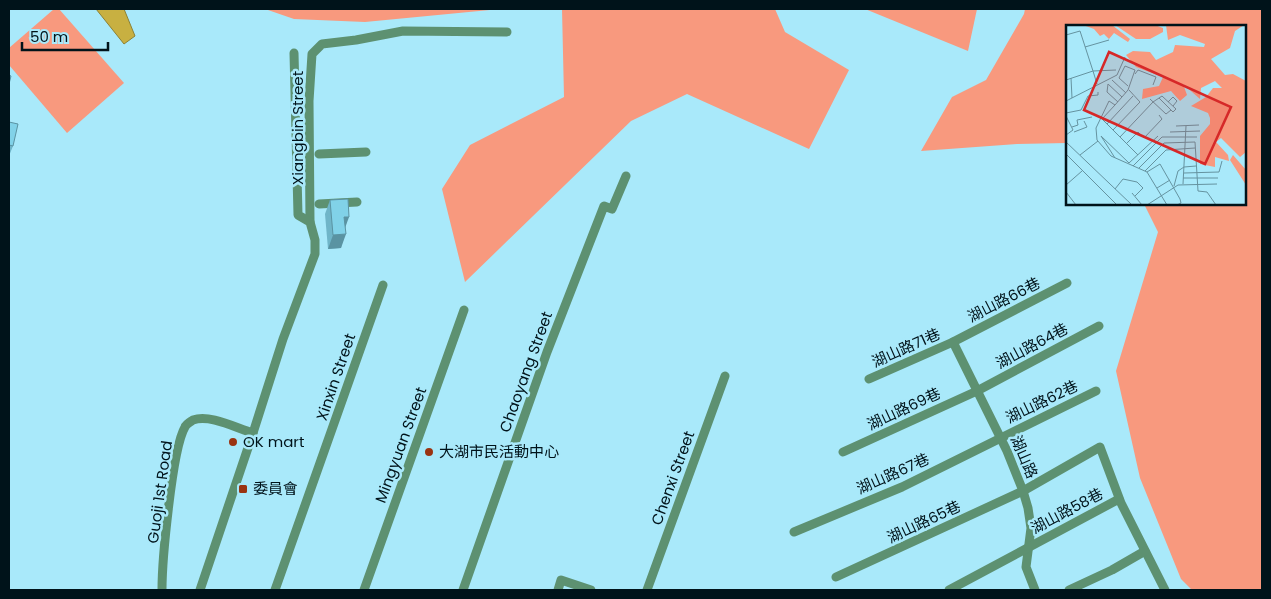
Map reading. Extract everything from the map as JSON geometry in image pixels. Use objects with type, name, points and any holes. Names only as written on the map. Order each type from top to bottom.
[{"type":"street","name":"Xiangbin Street","points":[[253,433],[283,339],[315,254],[310,222],[309,101],[312,54],[322,44],[403,31],[507,32]]},
{"type":"street","name":"Xiangbin Street","points":[[294,53],[298,215],[310,222]]},
{"type":"street","points":[[318,154],[366,152]]},
{"type":"street","name":"Chaoyang Street","points":[[463,590],[580,262],[604,206],[612,209],[626,176]]},
{"type":"street","points":[[319,204],[357,202]]},
{"type":"street","name":"湖山路66巷","points":[[953,342],[1067,283]]},
{"type":"street","name":"Xinxin Street","points":[[275,590],[383,285]]},
{"type":"street","name":"Mingyuan Street","points":[[364,590],[464,310]]},
{"type":"street","name":"湖山路64巷","points":[[977,390],[1099,326]]},
{"type":"street","name":"湖山路71巷","points":[[869,379],[953,342]]},
{"type":"street","name":"湖山路","points":[[953,342],[1001,438],[1023,491],[1031,528],[1026,567],[1035,590]]},
{"type":"street","name":"Chenxi Street","points":[[647,590],[725,376]]},
{"type":"street","name":"湖山路69巷","points":[[842,452],[977,390]]},
{"type":"street","name":"湖山路62巷","points":[[1001,438],[1096,391]]},
{"type":"street","name":"Guoji 1st Road","points":[[162,590],[173,482],[180,438],[185,425],[195,420],[209,420],[253,433]]},
{"type":"street","points":[[200,590],[253,433]]},
{"type":"street","name":"湖山路67巷","points":[[794,532],[902,487],[1001,438]]},
{"type":"street","name":"湖山路65巷","points":[[836,577],[1023,491],[1100,446],[1119,499]]},
{"type":"street","points":[[1119,499],[1165,590]]},
{"type":"street","name":"湖山路58巷","points":[[949,590],[1119,499]]},
{"type":"street","points":[[1069,590],[1112,570],[1145,551]]},
{"type":"street","points":[[558,590],[561,580],[591,590]]},
{"type":"shaded area","points":[[54,9],[59,9],[124,83],[67,133],[9,65],[9,48]]},
{"type":"shaded area","points":[[96,9],[124,9],[135,36],[124,44]]},
{"type":"shaded area","points":[[265,9],[500,9],[365,22],[294,19]]},
{"type":"shaded area","points":[[562,9],[775,9],[785,32],[849,70],[809,149],[687,94],[631,121],[465,282],[442,189],[470,145],[564,97]]},
{"type":"shaded area","points":[[865,9],[977,9],[968,51]]},
{"type":"shaded area","points":[[1025,9],[1262,9],[1262,590],[1192,590],[1181,579],[1140,478],[1116,371],[1158,232],[1144,205],[1246,205],[1246,25],[1066,25],[1066,143],[1017,144],[921,151],[952,97],[986,80],[1024,14]]},
{"type":"building","points":[[9,122],[18,124],[13,146],[9,145]]},
{"type":"building","points":[[348,199],[349,217],[344,217],[346,234],[333,235],[330,200]]},
{"type":"place","name":"OK mart","points":[[233,442]]},
{"type":"place","name":"大湖市民活動中心","points":[[429,452]]},
{"type":"place","name":"委員會","points":[[243,489]]}]
